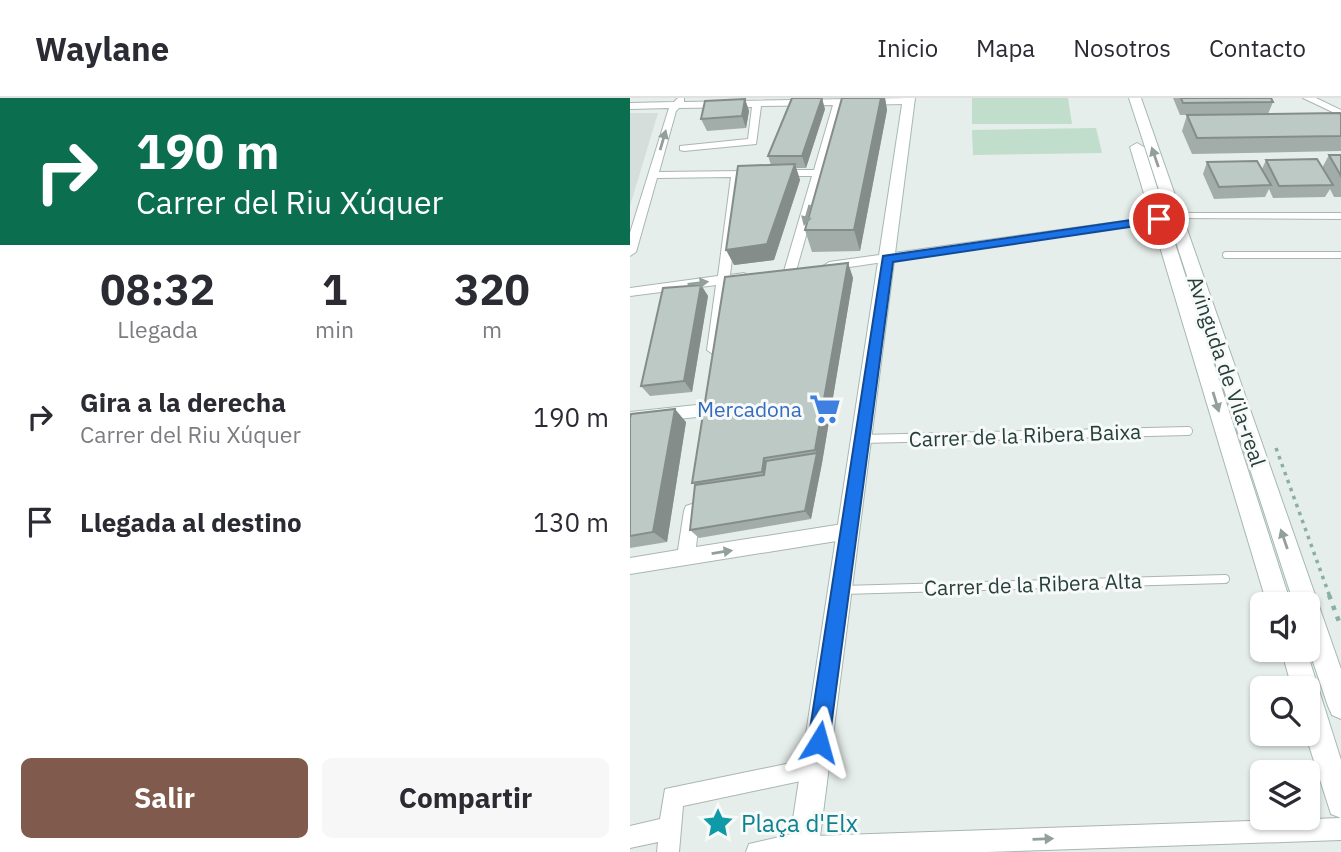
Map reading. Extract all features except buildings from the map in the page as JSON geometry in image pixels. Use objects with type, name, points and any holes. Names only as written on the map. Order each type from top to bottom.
[{"type":"main road","name":"Avinguda de Vila-real","points":[[1122,98],[1302,592]]},
{"type":"main road","name":"Avinguda de Vila-real","points":[[1135,98],[1276,592]]},
{"type":"main road","points":[[804,847],[909,99]]},
{"type":"main road","name":"Avinguda de Vila-real","points":[[1320,644],[1341,706]]},
{"type":"main road","points":[[1320,737],[1341,804]]},
{"type":"street","points":[[1308,98],[1341,113]]},
{"type":"street","points":[[630,106],[680,101],[794,103],[909,99]]},
{"type":"street","points":[[630,252],[672,110],[680,101]]},
{"type":"street","points":[[790,271],[839,102]]},
{"type":"street","points":[[684,148],[753,142],[757,103]]},
{"type":"street","points":[[790,115],[794,103]]},
{"type":"street","points":[[762,174],[771,162]]},
{"type":"street","points":[[653,175],[819,173]]},
{"type":"street","points":[[711,371],[737,174]]},
{"type":"street","points":[[818,268],[1167,218],[1341,216]]},
{"type":"street","points":[[630,292],[804,270]]},
{"type":"street","points":[[630,418],[706,410]]},
{"type":"street","points":[[686,557],[695,490]]},
{"type":"street","points":[[630,566],[849,531]]},
{"type":"street","points":[[668,852],[673,797],[815,768]]},
{"type":"street","points":[[630,837],[670,828]]},
{"type":"street","points":[[758,852],[804,847],[1341,829]]},
{"type":"lane","points":[[1226,255],[1341,255]]},
{"type":"lane","name":"Carrer de la Ribera Baixa","points":[[862,439],[1188,431]]},
{"type":"lane","name":"Carrer de la Ribera Alta","points":[[841,590],[1225,579]]},
{"type":"shaded area","points":[[630,113],[658,113],[630,206]]},
{"type":"green space","points":[[972,98],[1068,98],[1072,124],[972,124]]},
{"type":"green space","points":[[1096,128],[1102,153],[973,155],[972,130]]},
{"type":"place","name":"Mercadona","points":[[825,409]]},
{"type":"place","name":"Plaça d'Elx","points":[[718,823]]},
{"type":"route","points":[[819,742],[887,259],[1159,219]]}]
